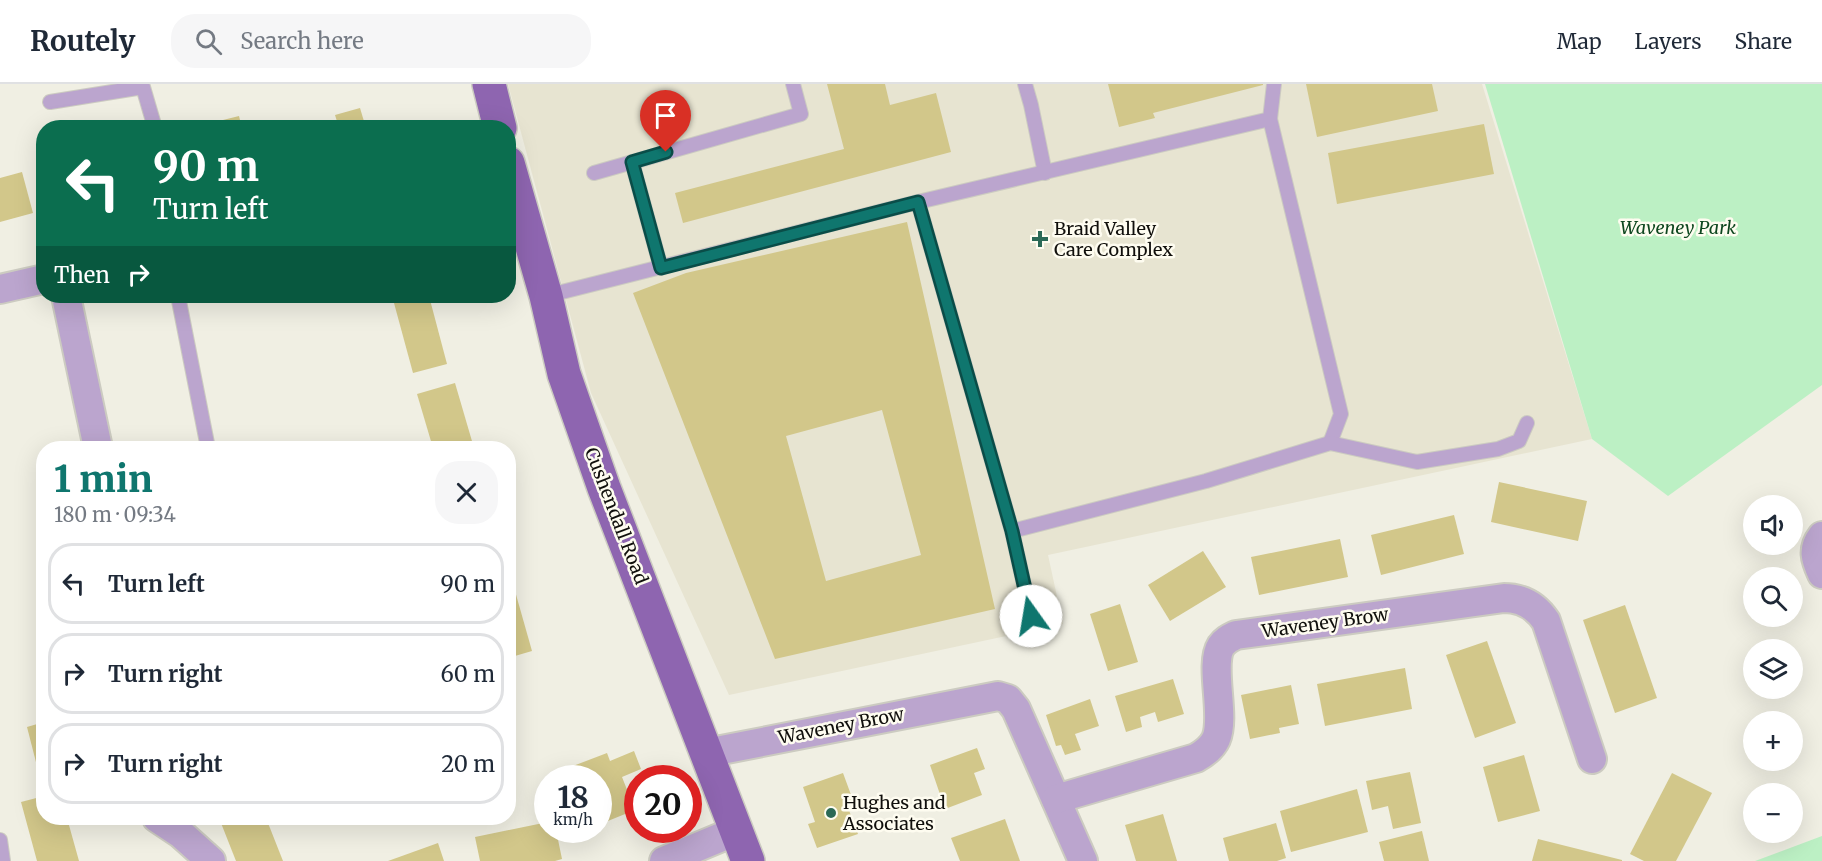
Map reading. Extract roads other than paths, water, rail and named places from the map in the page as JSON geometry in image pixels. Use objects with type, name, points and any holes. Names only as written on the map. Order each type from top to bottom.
[{"type":"main road","points":[[489,84],[498,120]]},
{"type":"main road","name":"Cushendall Road","points":[[516,191],[546,296],[564,374],[604,488],[748,861]]},
{"type":"street","points":[[0,289],[36,281]]},
{"type":"street","points":[[68,303],[97,441]]},
{"type":"street","points":[[1822,536],[1815,549],[1822,574]]},
{"type":"street","name":"Waveney Brow","points":[[1056,799],[1196,758],[1208,751],[1219,729],[1218,659],[1220,647],[1228,638],[1236,635],[1504,598],[1529,604],[1546,621],[1592,759]]},
{"type":"street","name":"Waveney Brow","points":[[706,753],[998,696],[1008,699],[1016,709],[1083,861]]},
{"type":"street","points":[[168,825],[211,861]]},
{"type":"street","points":[[664,861],[736,831]]},
{"type":"lane","points":[[594,173],[801,114],[793,84]]},
{"type":"lane","points":[[1025,84],[1045,173]]},
{"type":"lane","points":[[1274,84],[1270,119],[1341,414],[1330,443]]},
{"type":"lane","points":[[50,102],[143,87],[153,120]]},
{"type":"lane","points":[[546,296],[918,202],[1270,119]]},
{"type":"lane","points":[[632,162],[661,268]]},
{"type":"lane","points":[[918,202],[1012,531],[1031,616]]},
{"type":"lane","points":[[179,303],[207,441]]},
{"type":"lane","points":[[1012,531],[1206,481],[1330,443],[1417,462],[1498,449],[1519,441],[1527,423]]},
{"type":"lane","points":[[0,840],[3,861]]},
{"type":"place","name":"Braid Valley Care Complex","points":[[1040,239]]},
{"type":"place","name":"Hughes and Associates","points":[[831,813]]},
{"type":"park label","name":"Waveney Park","points":[[1678,228]]}]
